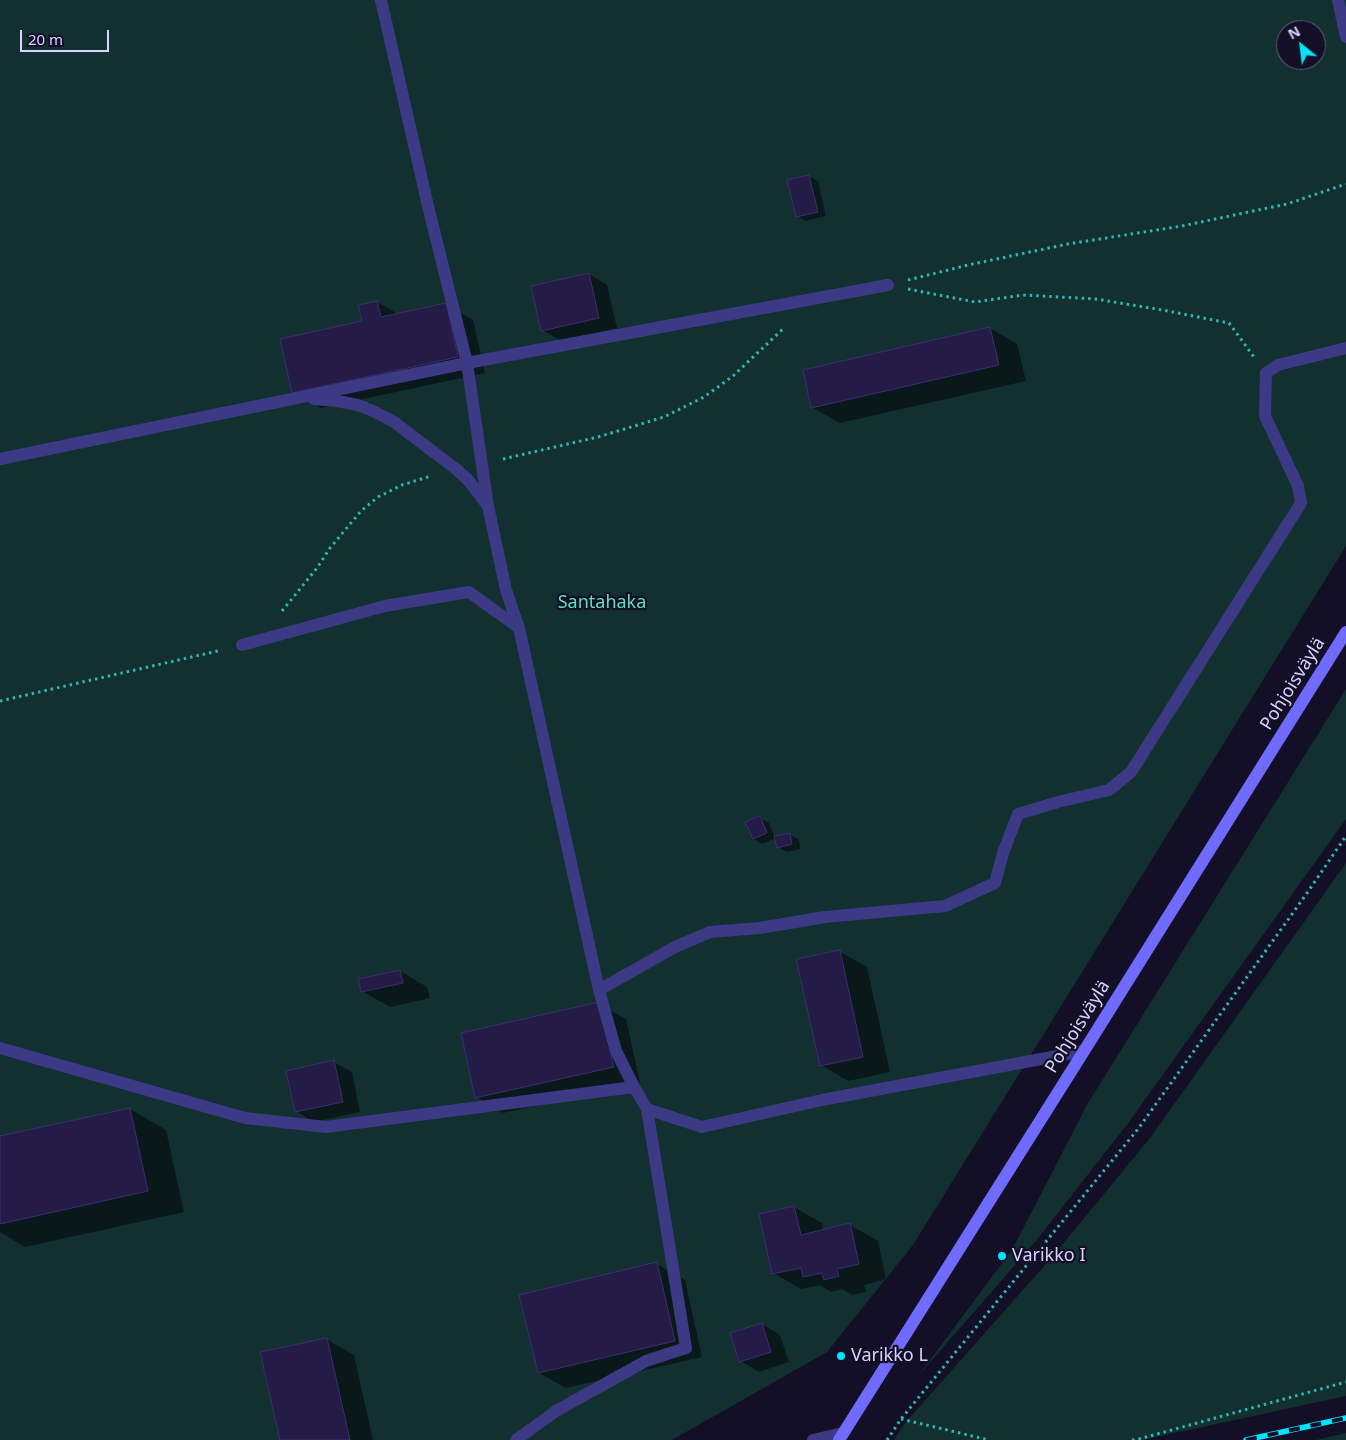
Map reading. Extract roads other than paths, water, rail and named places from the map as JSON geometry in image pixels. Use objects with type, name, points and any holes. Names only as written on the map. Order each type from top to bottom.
[{"type":"main road","name":"Pohjoisväylä","points":[[841,1437],[1346,632]]},
{"type":"lane","points":[[381,0],[428,206],[467,363],[488,506],[506,590],[519,628],[599,990],[616,1051],[647,1109],[686,1348],[646,1361],[556,1411],[516,1440]]},
{"type":"lane","points":[[1338,0],[1346,37]]},
{"type":"lane","points":[[0,459],[467,363],[888,285]]},
{"type":"lane","points":[[599,990],[675,946],[710,932],[760,928],[825,917],[945,906],[995,883],[1003,853],[1018,814],[1109,790],[1131,772],[1300,503],[1298,486],[1264,416],[1266,373],[1278,365],[1346,348]]},
{"type":"lane","points":[[292,399],[337,400],[358,405],[394,422],[469,481],[488,506]]},
{"type":"lane","points":[[242,645],[385,606],[469,592],[519,628]]},
{"type":"lane","points":[[0,1048],[245,1118],[326,1127],[634,1087]]},
{"type":"lane","points":[[647,1109],[702,1127],[822,1100],[1084,1051]]},
{"type":"lane","points":[[813,1440],[841,1437]]},
{"type":"railway","points":[[1246,1440],[1346,1418]]},
{"type":"place","name":"Varikko I","points":[[1002,1256]]},
{"type":"place","name":"Varikko L","points":[[841,1356]]},
{"type":"park label","name":"Santahaka","points":[[602,603]]}]
